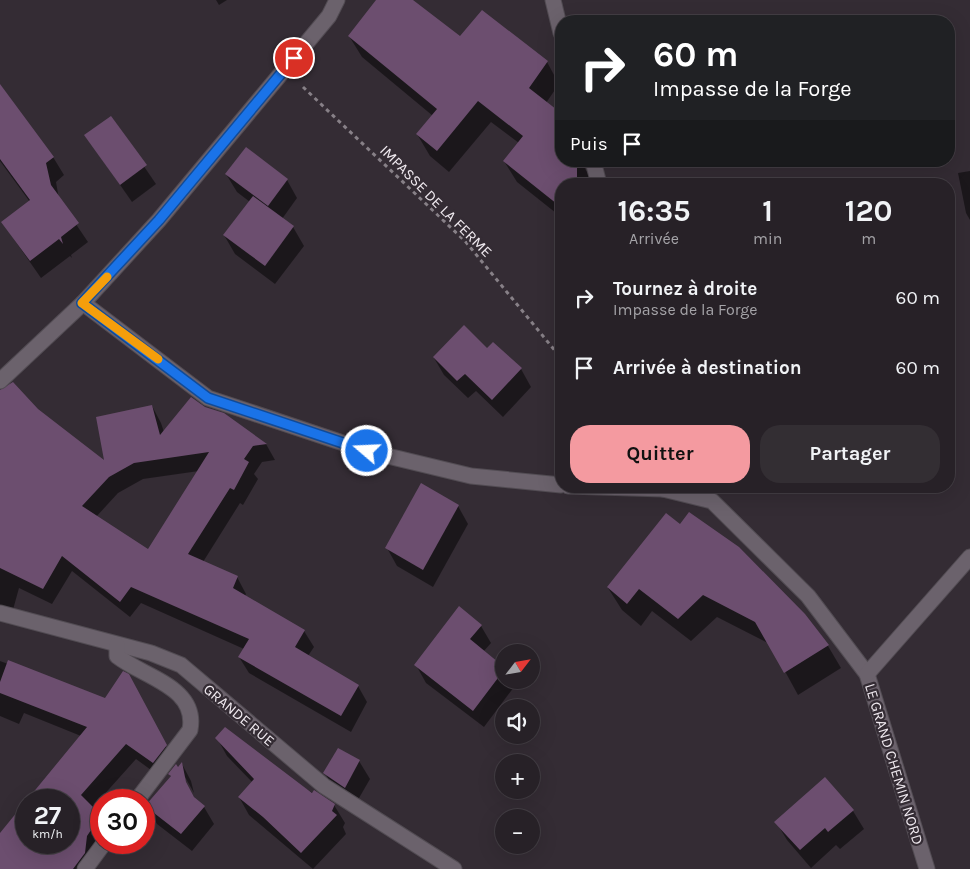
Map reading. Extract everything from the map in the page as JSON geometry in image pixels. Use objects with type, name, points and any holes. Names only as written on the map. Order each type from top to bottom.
[{"type":"street","points":[[0,382],[82,303],[159,220],[329,16],[337,0]]},
{"type":"street","points":[[553,0],[557,15]]},
{"type":"street","points":[[82,303],[208,398],[367,451],[471,476],[555,485]]},
{"type":"street","name":"LE GRAND CHEMIN NORD","points":[[681,493],[712,501],[808,596],[866,674],[927,869]]},
{"type":"street","points":[[866,674],[970,557]]},
{"type":"street","name":"GRANDE RUE","points":[[0,614],[117,646],[152,653],[181,665],[324,786],[454,869]]},
{"type":"street","points":[[117,646],[117,656],[129,665],[174,689],[189,705],[192,720],[190,730],[145,789]]},
{"type":"street","points":[[85,869],[96,854]]},
{"type":"path","name":"IMPASSE DE LA FERME","points":[[284,70],[464,241],[555,351]]},
{"type":"building","points":[[376,0],[413,0],[460,36],[482,10],[548,61],[529,88],[555,108],[555,167],[577,167],[577,178],[555,178],[555,202],[503,161],[523,136],[478,101],[437,151],[416,134],[437,109],[348,36]]},
{"type":"building","points":[[0,84],[54,157],[46,163],[51,185],[79,223],[61,237],[63,244],[59,239],[30,261],[1,222],[30,200],[0,159]]},
{"type":"building","points":[[111,116],[147,165],[120,185],[84,135]]},
{"type":"building","points":[[246,147],[288,179],[268,206],[225,174]]},
{"type":"building","points":[[253,196],[294,226],[265,266],[223,235]]},
{"type":"building","points":[[464,325],[487,348],[493,342],[522,368],[492,400],[465,374],[457,381],[433,357]]},
{"type":"building","points":[[13,382],[38,409],[104,460],[96,417],[152,405],[160,435],[191,397],[205,407],[224,413],[267,444],[253,446],[244,459],[249,462],[234,490],[230,488],[188,554],[238,576],[233,588],[305,630],[295,647],[359,685],[341,716],[238,657],[249,639],[131,587],[120,602],[62,556],[43,589],[0,568],[0,390]],"holes":[[[209,452],[148,549],[82,506],[109,477],[134,463]]]},
{"type":"building","points":[[421,483],[459,505],[423,570],[385,548]]},
{"type":"building","points":[[689,512],[739,547],[805,614],[829,645],[784,673],[755,622],[703,595],[678,619],[639,589],[627,604],[607,587],[666,513],[680,524]]},
{"type":"building","points":[[459,606],[482,625],[470,639],[495,660],[495,682],[473,711],[414,665]]},
{"type":"building","points":[[8,660],[105,698],[123,671],[129,674],[167,745],[153,763],[126,744],[81,795],[90,804],[90,832],[87,836],[85,853],[73,869],[0,869],[0,833],[15,815],[15,854],[80,854],[80,789],[36,789],[87,727],[0,693],[0,682]]},
{"type":"building","points":[[225,727],[312,793],[314,790],[335,804],[332,811],[337,815],[301,853],[263,817],[238,797],[254,779],[215,738]]},
{"type":"building","points":[[338,748],[360,760],[345,788],[323,773]]},
{"type":"building","points":[[182,762],[186,782],[194,797],[205,806],[181,834],[155,814],[155,794],[171,776],[168,774],[176,764],[178,767]]},
{"type":"building","points":[[825,777],[854,810],[828,832],[825,828],[800,850],[774,822]]},
{"type":"slow traffic","points":[[107,277],[82,303],[104,317],[158,359]]},
{"type":"route","points":[[294,58],[159,220],[82,303],[104,317],[208,398],[367,451]]}]
